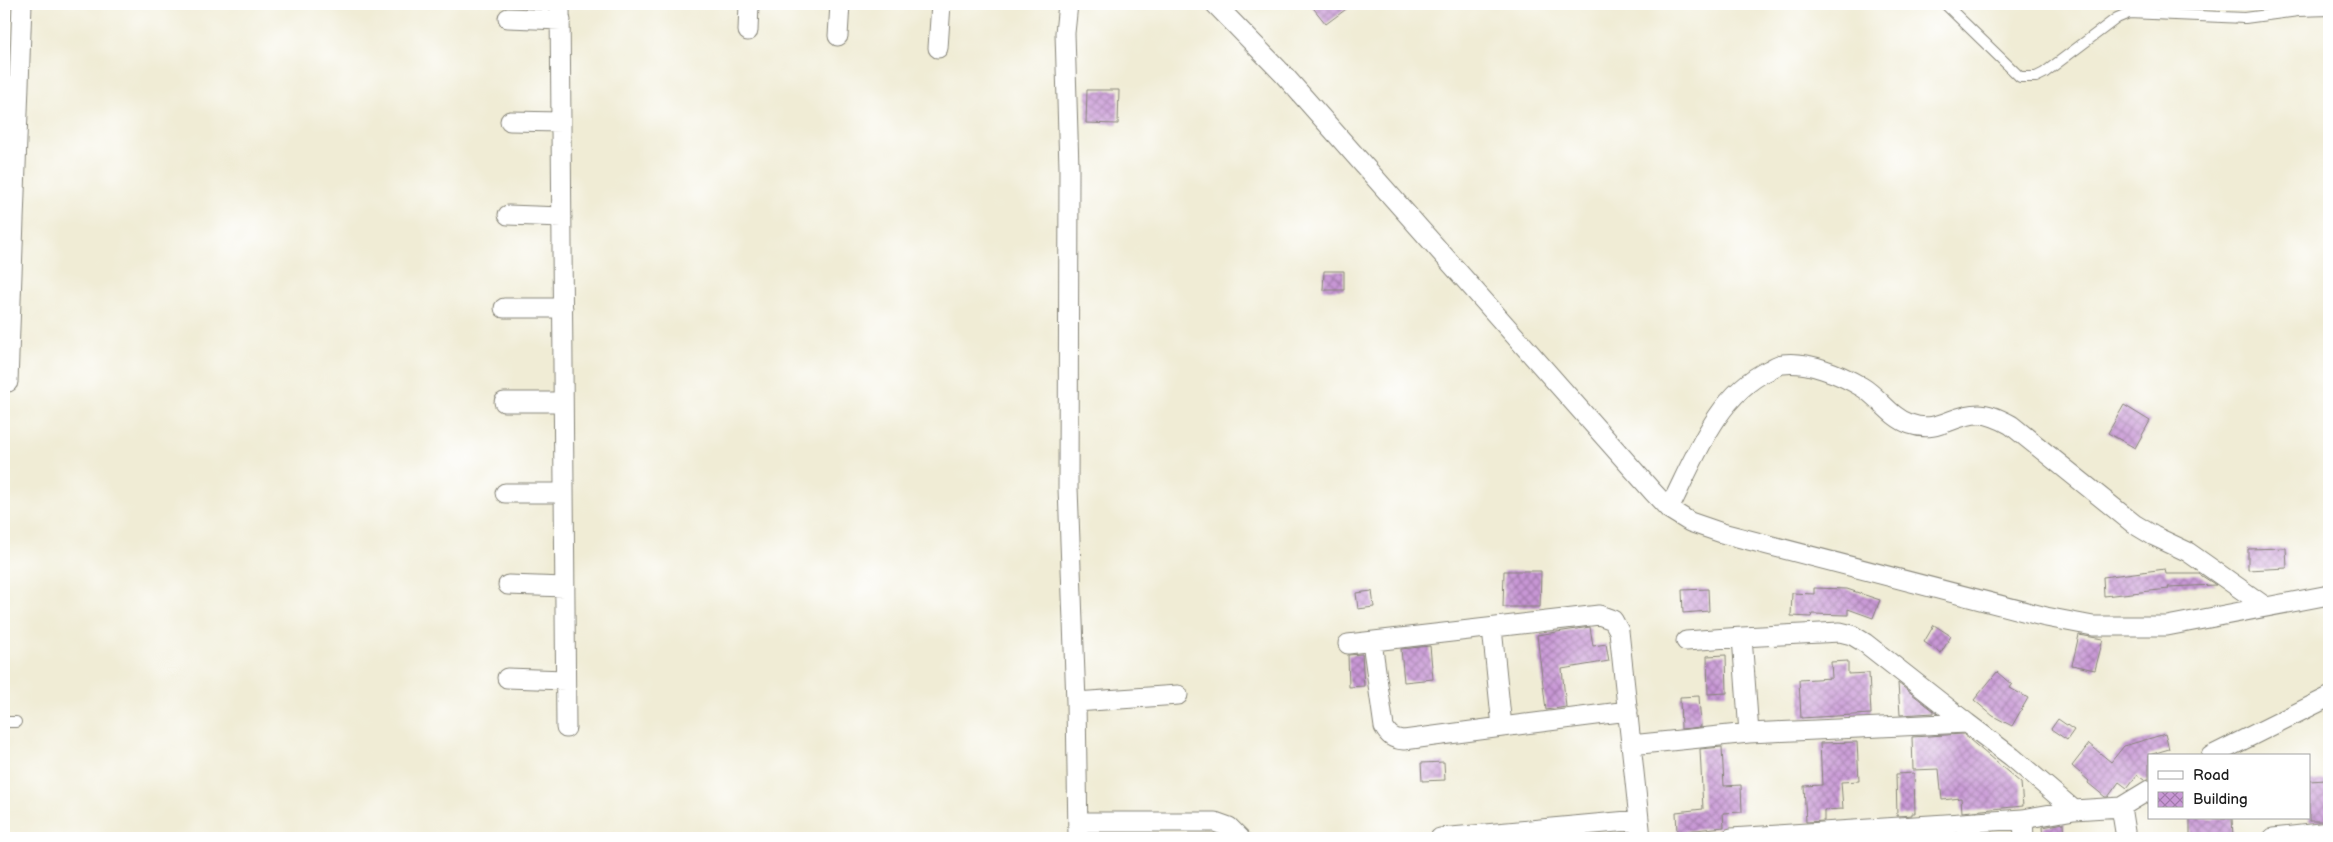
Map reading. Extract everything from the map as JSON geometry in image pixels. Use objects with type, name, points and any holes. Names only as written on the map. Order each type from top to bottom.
[{"type":"street","points":[[8,382],[22,4]]},
{"type":"street","points":[[748,31],[749,4]]},
{"type":"street","points":[[838,36],[840,4]]},
{"type":"street","points":[[938,48],[941,4]]},
{"type":"street","points":[[1068,4],[1065,33],[1069,168],[1068,488],[1076,702],[1078,830],[1215,822],[1229,827],[1240,838]]},
{"type":"street","points":[[1215,4],[1284,75],[1669,509],[1690,522],[1722,533],[2046,617],[2093,626],[2167,626],[2329,595]]},
{"type":"street","points":[[508,18],[560,12],[566,728]]},
{"type":"street","points":[[510,121],[561,122]]},
{"type":"street","points":[[508,215],[562,217]]},
{"type":"street","points":[[504,308],[563,308]]},
{"type":"street","points":[[1669,509],[1721,410],[1752,378],[1781,364],[1801,364],[1821,369],[1862,387],[1897,418],[1922,428],[1935,427],[1979,414],[2002,420],[2011,425],[2134,524],[2188,552],[2266,607]]},
{"type":"street","points":[[504,402],[563,402]]},
{"type":"street","points":[[505,493],[564,493]]},
{"type":"street","points":[[508,585],[565,587]]},
{"type":"street","points":[[1348,644],[1600,615],[1614,620],[1619,632],[1640,829],[1440,838]]},
{"type":"street","points":[[1492,628],[1502,727]]},
{"type":"street","points":[[1686,641],[1840,632],[1852,635],[2012,757],[2074,810]]},
{"type":"street","points":[[1742,637],[1750,733]]},
{"type":"street","points":[[1372,642],[1384,727],[1388,735],[1394,739],[1404,740],[1628,711]]},
{"type":"street","points":[[507,678],[565,680]]},
{"type":"street","points":[[1076,702],[1178,695]]},
{"type":"street","points":[[2215,754],[2329,697]]},
{"type":"street","points":[[1632,745],[1750,733],[1967,723]]},
{"type":"street","points":[[1731,838],[1920,832],[2023,819],[2074,810],[2121,807],[2148,791]]},
{"type":"street","points":[[2121,807],[2126,838]]},
{"type":"street","points":[[2023,819],[2024,838]]},
{"type":"street","points":[[2279,838],[2329,832]]},
{"type":"lane","points":[[1945,4],[2020,77],[2036,77],[2044,73],[2116,18],[2130,13],[2245,18],[2298,11],[2329,10]]},
{"type":"lane","points":[[4,722],[16,722]]},
{"type":"building","points":[[1310,4],[1353,4],[1326,24]]},
{"type":"building","points":[[1087,90],[1119,90],[1118,124],[1086,123]]},
{"type":"building","points":[[1324,271],[1344,271],[1344,290],[1323,290]]},
{"type":"building","points":[[2124,405],[2150,421],[2135,448],[2108,433]]},
{"type":"building","points":[[2286,548],[2287,568],[2248,570],[2248,549]]},
{"type":"building","points":[[2165,569],[2166,574],[2199,574],[2216,585],[2168,587],[2169,589],[2104,596],[2103,577]]},
{"type":"building","points":[[1504,571],[1541,571],[1540,607],[1503,607]]},
{"type":"building","points":[[1814,588],[1847,589],[1880,600],[1873,618],[1848,609],[1848,615],[1812,614],[1811,617],[1791,616],[1792,593],[1814,594]]},
{"type":"building","points":[[1708,589],[1709,611],[1683,613],[1682,590]]},
{"type":"building","points":[[1372,591],[1374,607],[1358,609],[1356,593]]},
{"type":"building","points":[[1934,625],[1951,636],[1941,653],[1924,642]]},
{"type":"building","points":[[1590,627],[1593,646],[1606,644],[1609,661],[1562,669],[1566,707],[1546,710],[1537,635]]},
{"type":"building","points":[[2079,635],[2103,639],[2095,670],[2072,665]]},
{"type":"building","points":[[1430,646],[1433,679],[1404,682],[1401,649]]},
{"type":"building","points":[[1362,654],[1364,686],[1349,687],[1348,655]]},
{"type":"building","points":[[1726,655],[1727,693],[1708,694],[1707,656]]},
{"type":"building","points":[[1848,661],[1848,674],[1869,673],[1871,714],[1801,718],[1799,680],[1832,678],[1831,662]]},
{"type":"building","points":[[1997,672],[2012,685],[2010,688],[2028,698],[2012,726],[1993,716],[1974,700]]},
{"type":"building","points":[[1898,683],[1934,711],[1934,713],[1900,715]]},
{"type":"building","points":[[1699,696],[1701,727],[1681,729],[1680,697]]},
{"type":"building","points":[[2058,719],[2074,730],[2067,740],[2051,729]]},
{"type":"building","points":[[1963,734],[2021,783],[2023,806],[1962,812],[1961,798],[1942,800],[1939,769],[1913,770],[1912,737]]},
{"type":"building","points":[[2165,734],[2169,749],[2148,754],[2148,779],[2144,780],[2137,775],[2127,788],[2119,782],[2108,797],[2105,797],[2088,783],[2089,781],[2072,766],[2089,744],[2111,762],[2124,746]]},
{"type":"building","points":[[1857,742],[1859,781],[1841,782],[1843,809],[1824,810],[1824,821],[1806,822],[1804,786],[1822,785],[1820,743]]},
{"type":"building","points":[[1722,747],[1724,786],[1741,785],[1742,812],[1723,813],[1724,827],[1677,832],[1676,812],[1703,809],[1700,749]]},
{"type":"building","points":[[1444,762],[1445,780],[1422,781],[1421,763]]},
{"type":"building","points":[[1914,773],[1915,813],[1897,816],[1896,774]]},
{"type":"building","points":[[2326,780],[2328,821],[2309,821],[2310,781]]},
{"type":"building","points":[[2190,820],[2232,820],[2233,838],[2190,838]]},
{"type":"building","points":[[2064,823],[2065,838],[2044,838],[2043,827]]},
{"type":"building","points":[[1985,833],[1985,838],[1965,838],[1964,834]]}]
